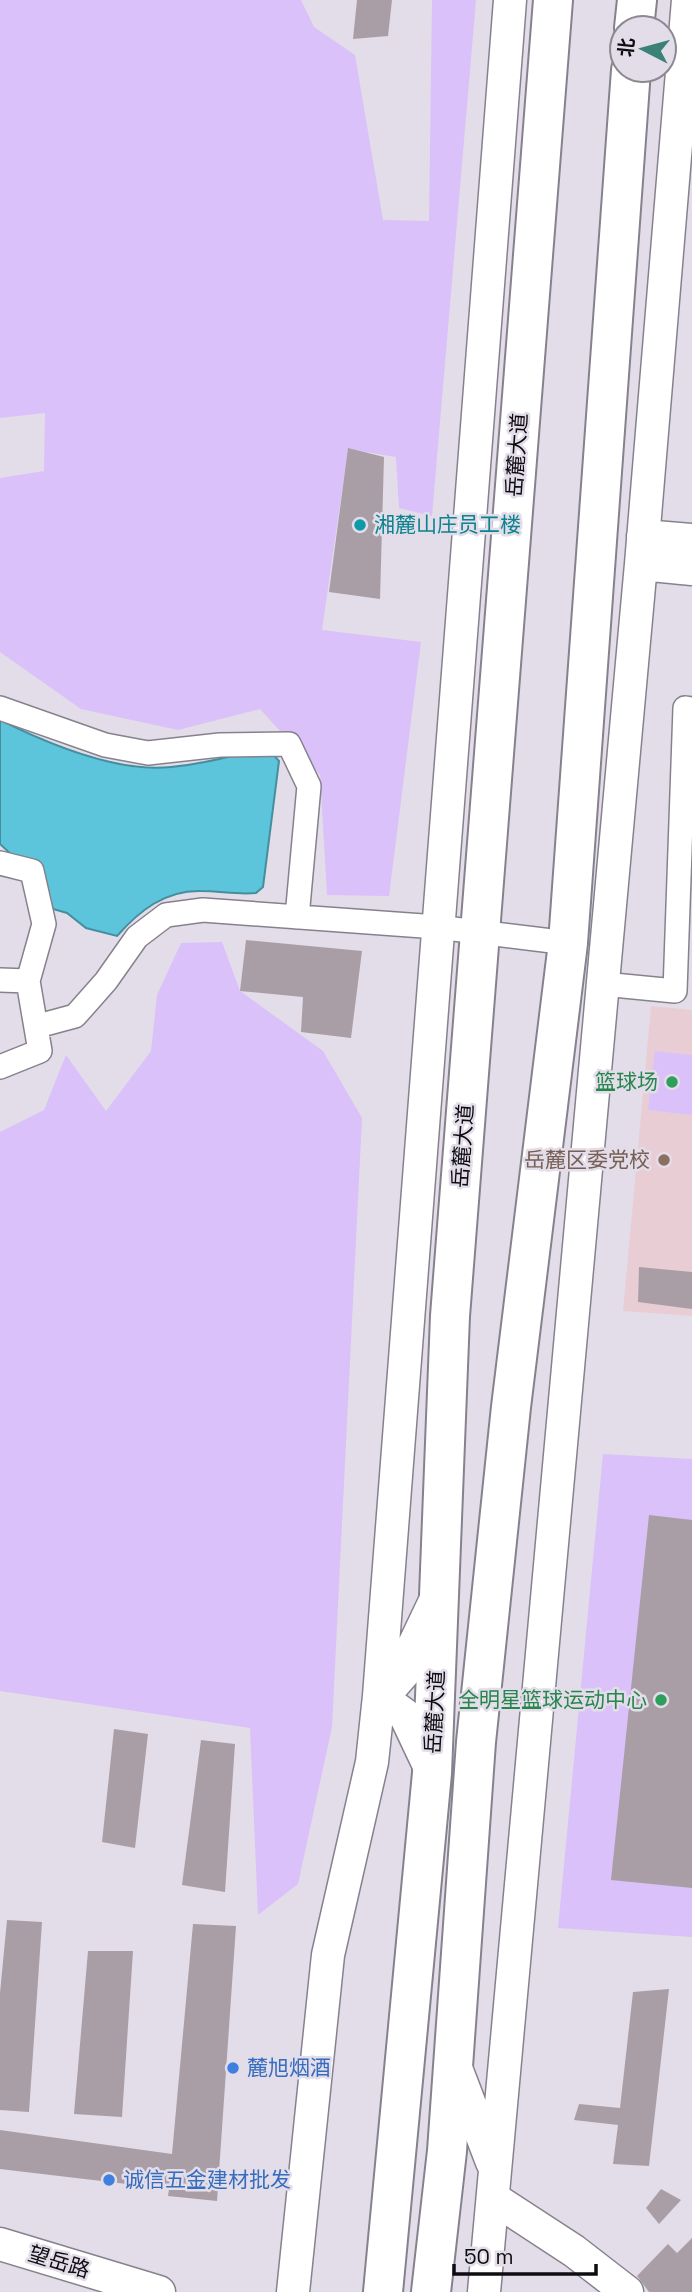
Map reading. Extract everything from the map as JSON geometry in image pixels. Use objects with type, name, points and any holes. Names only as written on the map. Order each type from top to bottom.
[{"type":"highway","name":"岳麓大道","points":[[383,2292],[432,1773],[450,1316],[553,0]]},
{"type":"highway","name":"岳麓大道","points":[[431,2292],[453,2061],[482,1688],[510,1406],[568,943],[630,84]]},
{"type":"street","points":[[293,2292],[328,1955],[372,1762],[379,1696],[510,0]]},
{"type":"street","points":[[484,2292],[642,550],[688,0]]},
{"type":"street","points":[[642,550],[692,540]]},
{"type":"street","points":[[642,550],[692,569]]},
{"type":"street","points":[[0,708],[105,745],[148,753],[220,745],[289,744],[310,786],[297,917]]},
{"type":"street","points":[[603,984],[675,991],[685,708],[692,709]]},
{"type":"street","points":[[0,863],[32,872],[44,924],[27,981],[38,1026],[40,1051],[0,1067]]},
{"type":"street","points":[[38,1026],[75,1016],[106,981],[137,937],[166,915],[203,910],[438,927],[568,943]]},
{"type":"street","points":[[0,980],[27,981]]},
{"type":"street","points":[[379,1696],[409,1667],[414,1645],[441,1589]]},
{"type":"street","points":[[379,1696],[405,1715],[432,1773]]},
{"type":"street","points":[[453,2061],[494,2184],[627,2292]]},
{"type":"street","name":"望岳路","points":[[0,2245],[159,2292]]},
{"type":"shaded area","points":[[0,0],[301,0],[314,27],[355,55],[383,220],[429,221],[432,0],[476,0],[432,516],[399,508],[396,457],[348,449],[322,630],[421,642],[389,896],[327,895],[320,775],[260,709],[178,730],[81,709],[0,652],[0,478],[44,471],[45,413],[0,418]]},
{"type":"shaded area","points":[[222,942],[240,991],[323,1051],[362,1118],[332,1727],[298,1884],[258,1915],[250,1728],[0,1691],[0,1132],[44,1110],[66,1055],[106,1111],[151,1051],[157,995],[181,943]]},
{"type":"shaded area","name":"岳麓区委党校","points":[[651,1006],[692,1010],[692,1316],[623,1311]]},
{"type":"shaded area","name":"篮球场","points":[[655,1051],[692,1055],[692,1115],[648,1110]]},
{"type":"shaded area","points":[[603,1454],[692,1459],[692,1937],[558,1928]]},
{"type":"water","points":[[0,720],[83,755],[128,766],[183,766],[266,746],[279,761],[263,887],[256,893],[201,891],[164,898],[134,918],[117,936],[86,928],[67,913],[53,909],[46,887],[0,844]]},
{"type":"building","points":[[357,0],[392,0],[388,36],[353,39]]},
{"type":"building","name":"湘麓山庄员工楼","points":[[348,448],[384,457],[380,599],[329,592]]},
{"type":"building","points":[[246,940],[362,951],[351,1038],[301,1032],[303,997],[240,991]]},
{"type":"building","points":[[639,1267],[692,1272],[692,1309],[638,1302]]},
{"type":"building","name":"全明星篮球运动中心","points":[[649,1515],[692,1520],[692,1888],[611,1880]]},
{"type":"building","points":[[114,1729],[148,1734],[135,1848],[102,1842]]},
{"type":"building","points":[[201,1740],[235,1744],[225,1892],[182,1885]]},
{"type":"building","points":[[7,1920],[42,1922],[29,2112],[0,2110],[0,1993]]},
{"type":"building","points":[[193,1924],[236,1926],[217,2201],[168,2196],[169,2189],[0,2169],[0,2130],[172,2154]]},
{"type":"building","points":[[88,1951],[133,1951],[122,2117],[74,2114]]},
{"type":"building","points":[[669,1989],[649,2166],[613,2164],[618,2125],[574,2120],[579,2104],[620,2108],[633,1992]]},
{"type":"building","points":[[661,2189],[681,2200],[659,2224],[646,2208]]},
{"type":"building","points":[[692,2238],[692,2292],[649,2292],[637,2276],[668,2244],[677,2253]]},
{"type":"place","name":"湘麓山庄员工楼","points":[[360,525]]},
{"type":"place","name":"篮球场","points":[[672,1082]]},
{"type":"place","name":"岳麓区委党校","points":[[664,1160]]},
{"type":"place","name":"全明星篮球运动中心","points":[[661,1700]]},
{"type":"place","name":"麓旭烟酒","points":[[233,2068]]},
{"type":"place","name":"诚信五金建材批发","points":[[109,2180]]}]
